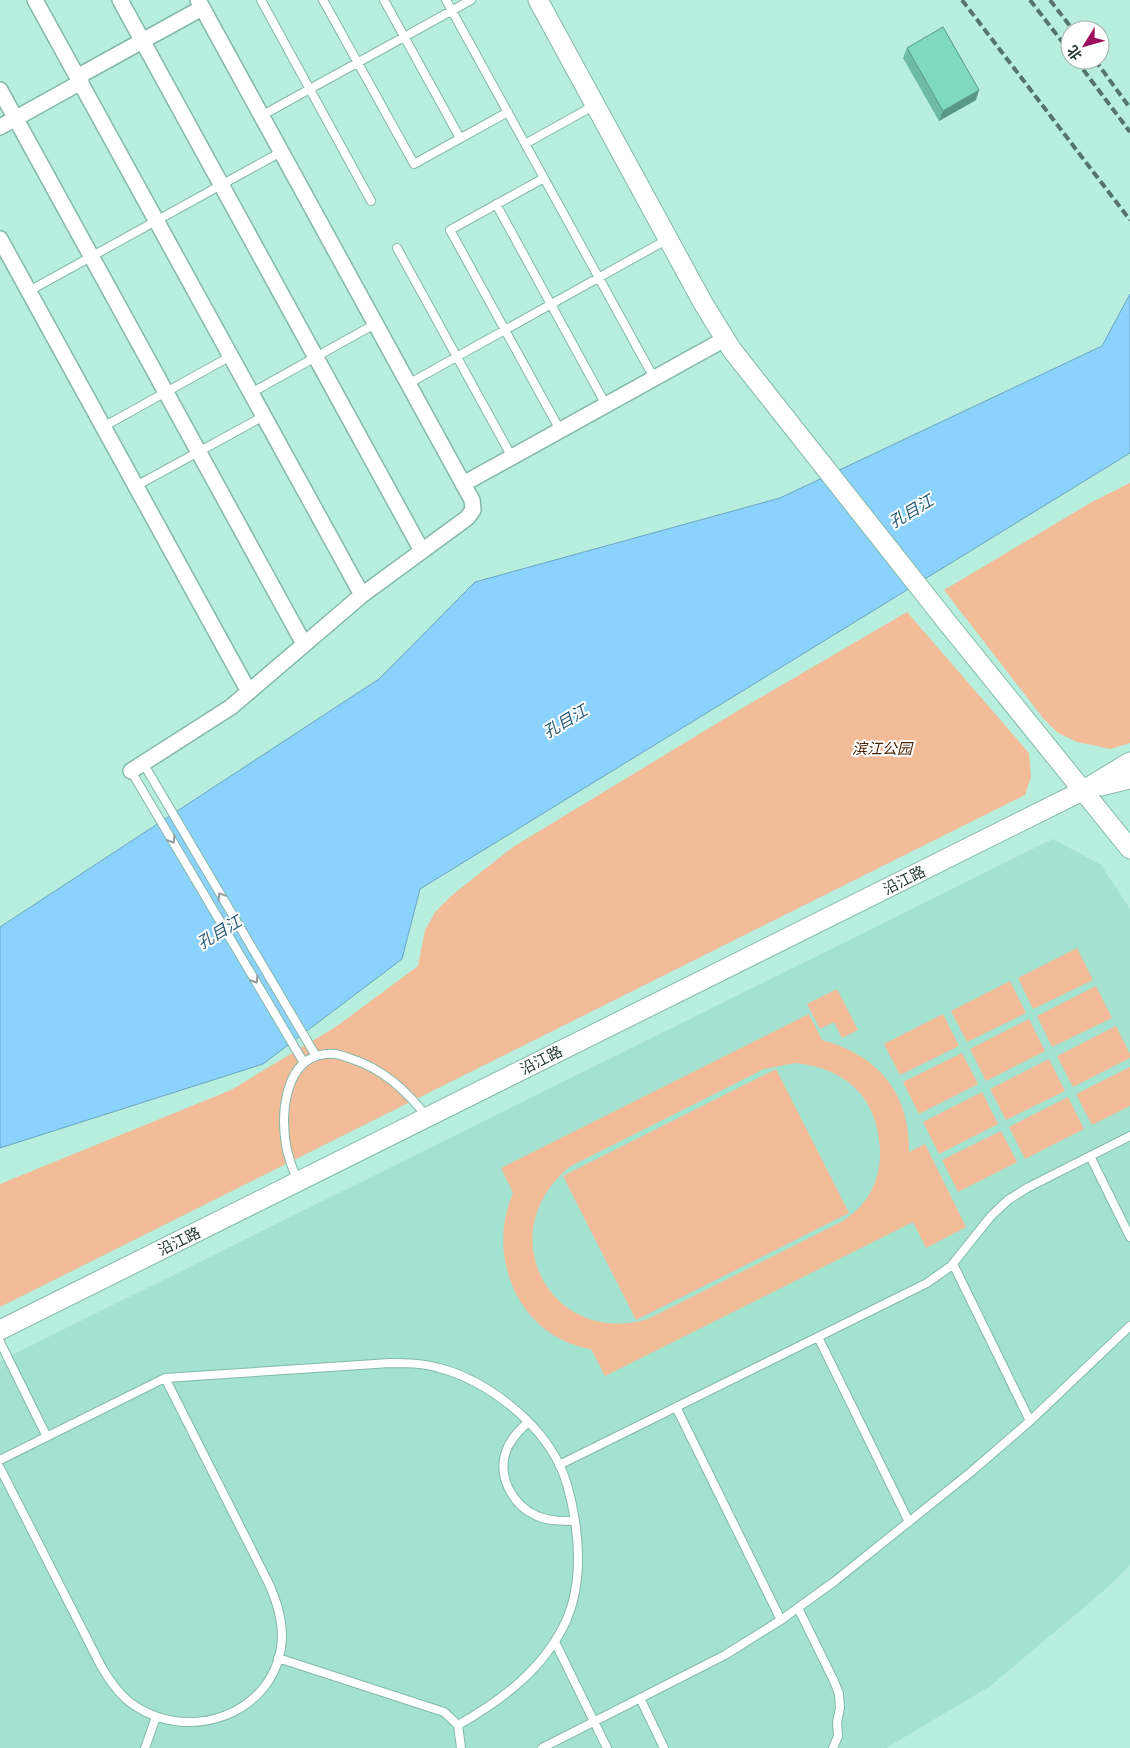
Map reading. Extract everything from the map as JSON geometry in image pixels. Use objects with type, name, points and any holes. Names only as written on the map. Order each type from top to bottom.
[{"type":"street","points":[[35,0],[362,595]]},
{"type":"street","points":[[120,0],[422,551]]},
{"type":"street","points":[[538,0],[724,339],[946,621],[1130,848]]},
{"type":"street","points":[[0,127],[200,4],[472,500],[473,510],[467,518],[362,595],[249,692],[212,719],[137,767]]},
{"type":"street","points":[[0,90],[304,644]]},
{"type":"street","points":[[0,239],[249,692]]},
{"type":"street","points":[[463,484],[724,339]]},
{"type":"street","name":"沿江路","points":[[0,1330],[1082,791],[1130,762]]},
{"type":"street","name":"沿江路","points":[[1082,791],[1130,779]]},
{"type":"lane","points":[[261,0],[371,201]]},
{"type":"lane","points":[[324,0],[414,164],[508,112]]},
{"type":"lane","points":[[384,0],[460,138]]},
{"type":"lane","points":[[446,0],[654,378]]},
{"type":"lane","points":[[261,116],[471,0]]},
{"type":"lane","points":[[525,144],[595,105]]},
{"type":"lane","points":[[29,291],[281,152]]},
{"type":"lane","points":[[544,178],[450,230],[560,430]]},
{"type":"lane","points":[[496,204],[606,405]]},
{"type":"lane","points":[[408,384],[668,240]]},
{"type":"lane","points":[[397,248],[512,457]]},
{"type":"lane","points":[[251,393],[375,324]]},
{"type":"lane","points":[[103,427],[231,356]]},
{"type":"lane","points":[[136,486],[264,416]]},
{"type":"lane","points":[[137,767],[159,791],[316,1056]]},
{"type":"lane","points":[[137,767],[147,798],[304,1064]]},
{"type":"lane","points":[[298,1182],[290,1164],[286,1147],[285,1113],[291,1082],[299,1068],[316,1056],[327,1054],[344,1056],[376,1068],[404,1090],[428,1117]]},
{"type":"lane","points":[[560,1465],[927,1282],[953,1264],[991,1216],[1008,1200],[1027,1188],[1130,1136]]},
{"type":"lane","points":[[1090,1156],[1130,1237]]},
{"type":"lane","points":[[953,1264],[1030,1421]]},
{"type":"lane","points":[[542,1748],[725,1655],[798,1608],[835,1581],[971,1472],[1030,1421],[1130,1326]]},
{"type":"lane","points":[[818,1337],[909,1522]]},
{"type":"lane","points":[[0,1342],[47,1437]]},
{"type":"lane","points":[[0,1460],[165,1378],[414,1363],[439,1368],[463,1376],[488,1389],[528,1422],[546,1442],[560,1465],[575,1521],[578,1562],[577,1583],[566,1621],[546,1655],[520,1683],[490,1706],[458,1726]]},
{"type":"lane","points":[[0,1468],[101,1666],[112,1684],[126,1699],[143,1711],[179,1723],[215,1721],[232,1713],[248,1703],[272,1675],[282,1637],[280,1617],[276,1598],[165,1378]]},
{"type":"lane","points":[[676,1407],[781,1620]]},
{"type":"lane","points":[[528,1422],[511,1441],[504,1459],[505,1480],[509,1490],[522,1507],[538,1516],[555,1520],[575,1521]]},
{"type":"lane","points":[[798,1608],[839,1694],[838,1736],[833,1748]]},
{"type":"lane","points":[[555,1642],[607,1748]]},
{"type":"lane","points":[[278,1658],[444,1712],[458,1726],[461,1748]]},
{"type":"lane","points":[[640,1698],[664,1748]]},
{"type":"lane","points":[[145,1748],[156,1716]]},
{"type":"shaded area","points":[[1053,839],[1101,865],[1130,909],[1130,1565],[1107,1588],[989,1687],[886,1748],[0,1748],[0,1361]]},
{"type":"green space","points":[[1130,483],[1130,743],[1111,749],[1077,742],[1058,733],[1043,718],[944,590],[1092,502]]},
{"type":"green space","name":"滨江公园","points":[[907,612],[1029,753],[1031,777],[1025,795],[0,1307],[0,1184],[231,1090],[337,1026],[418,966],[425,930],[436,911],[451,896],[513,847],[729,716]]},
{"type":"green space","points":[[1077,948],[1093,980],[1033,1009],[1018,978]]},
{"type":"green space","points":[[1010,981],[1026,1013],[967,1042],[951,1011]]},
{"type":"green space","points":[[1096,986],[1112,1018],[1052,1047],[1037,1016]]},
{"type":"green space","points":[[837,989],[858,1030],[842,1038],[834,1022],[820,1029],[807,1004]]},
{"type":"green space","points":[[809,1014],[822,1040],[842,1047],[859,1056],[874,1066],[887,1080],[897,1095],[904,1112],[908,1131],[909,1152],[925,1144],[966,1227],[926,1248],[913,1222],[605,1376],[591,1349],[566,1341],[544,1329],[527,1311],[514,1290],[506,1267],[503,1243],[505,1218],[513,1193],[501,1168]],"holes":[[[795,1063],[829,1071],[856,1088],[873,1114],[878,1130],[880,1148],[879,1169],[872,1190],[862,1205],[841,1222],[648,1319],[613,1323],[583,1316],[559,1300],[542,1277],[533,1250],[535,1221],[547,1192],[571,1166],[764,1069]]]},
{"type":"green space","points":[[943,1014],[959,1046],[900,1075],[884,1044]]},
{"type":"green space","points":[[1029,1019],[1045,1051],[986,1081],[970,1049]]},
{"type":"green space","points":[[1116,1026],[1130,1054],[1130,1058],[1073,1087],[1057,1056]]},
{"type":"green space","points":[[962,1053],[978,1084],[919,1114],[903,1082]]},
{"type":"green space","points":[[1049,1059],[1065,1091],[1006,1120],[990,1089]]},
{"type":"green space","points":[[1130,1067],[1130,1106],[1092,1125],[1076,1094]]},
{"type":"green space","points":[[776,1069],[849,1213],[636,1320],[563,1176]]},
{"type":"green space","points":[[982,1092],[998,1124],[939,1154],[923,1122]]},
{"type":"green space","points":[[1068,1097],[1084,1129],[1025,1159],[1009,1127]]},
{"type":"green space","points":[[1001,1131],[1017,1162],[958,1192],[942,1160]]},
{"type":"water","name":"孔目江","points":[[1130,294],[1130,453],[420,889],[402,959],[263,1064],[0,1148],[0,927],[379,679],[475,582],[780,498],[1102,346]]},
{"type":"building","points":[[943,27],[979,90],[943,111],[907,48]]},
{"type":"railway","points":[[962,0],[1130,220]]},
{"type":"railway","points":[[1030,0],[1060,39]]},
{"type":"railway","points":[[1050,0],[1065,20]]},
{"type":"railway","points":[[1084,70],[1130,132]]},
{"type":"railway","points":[[1102,70],[1130,108]]}]
